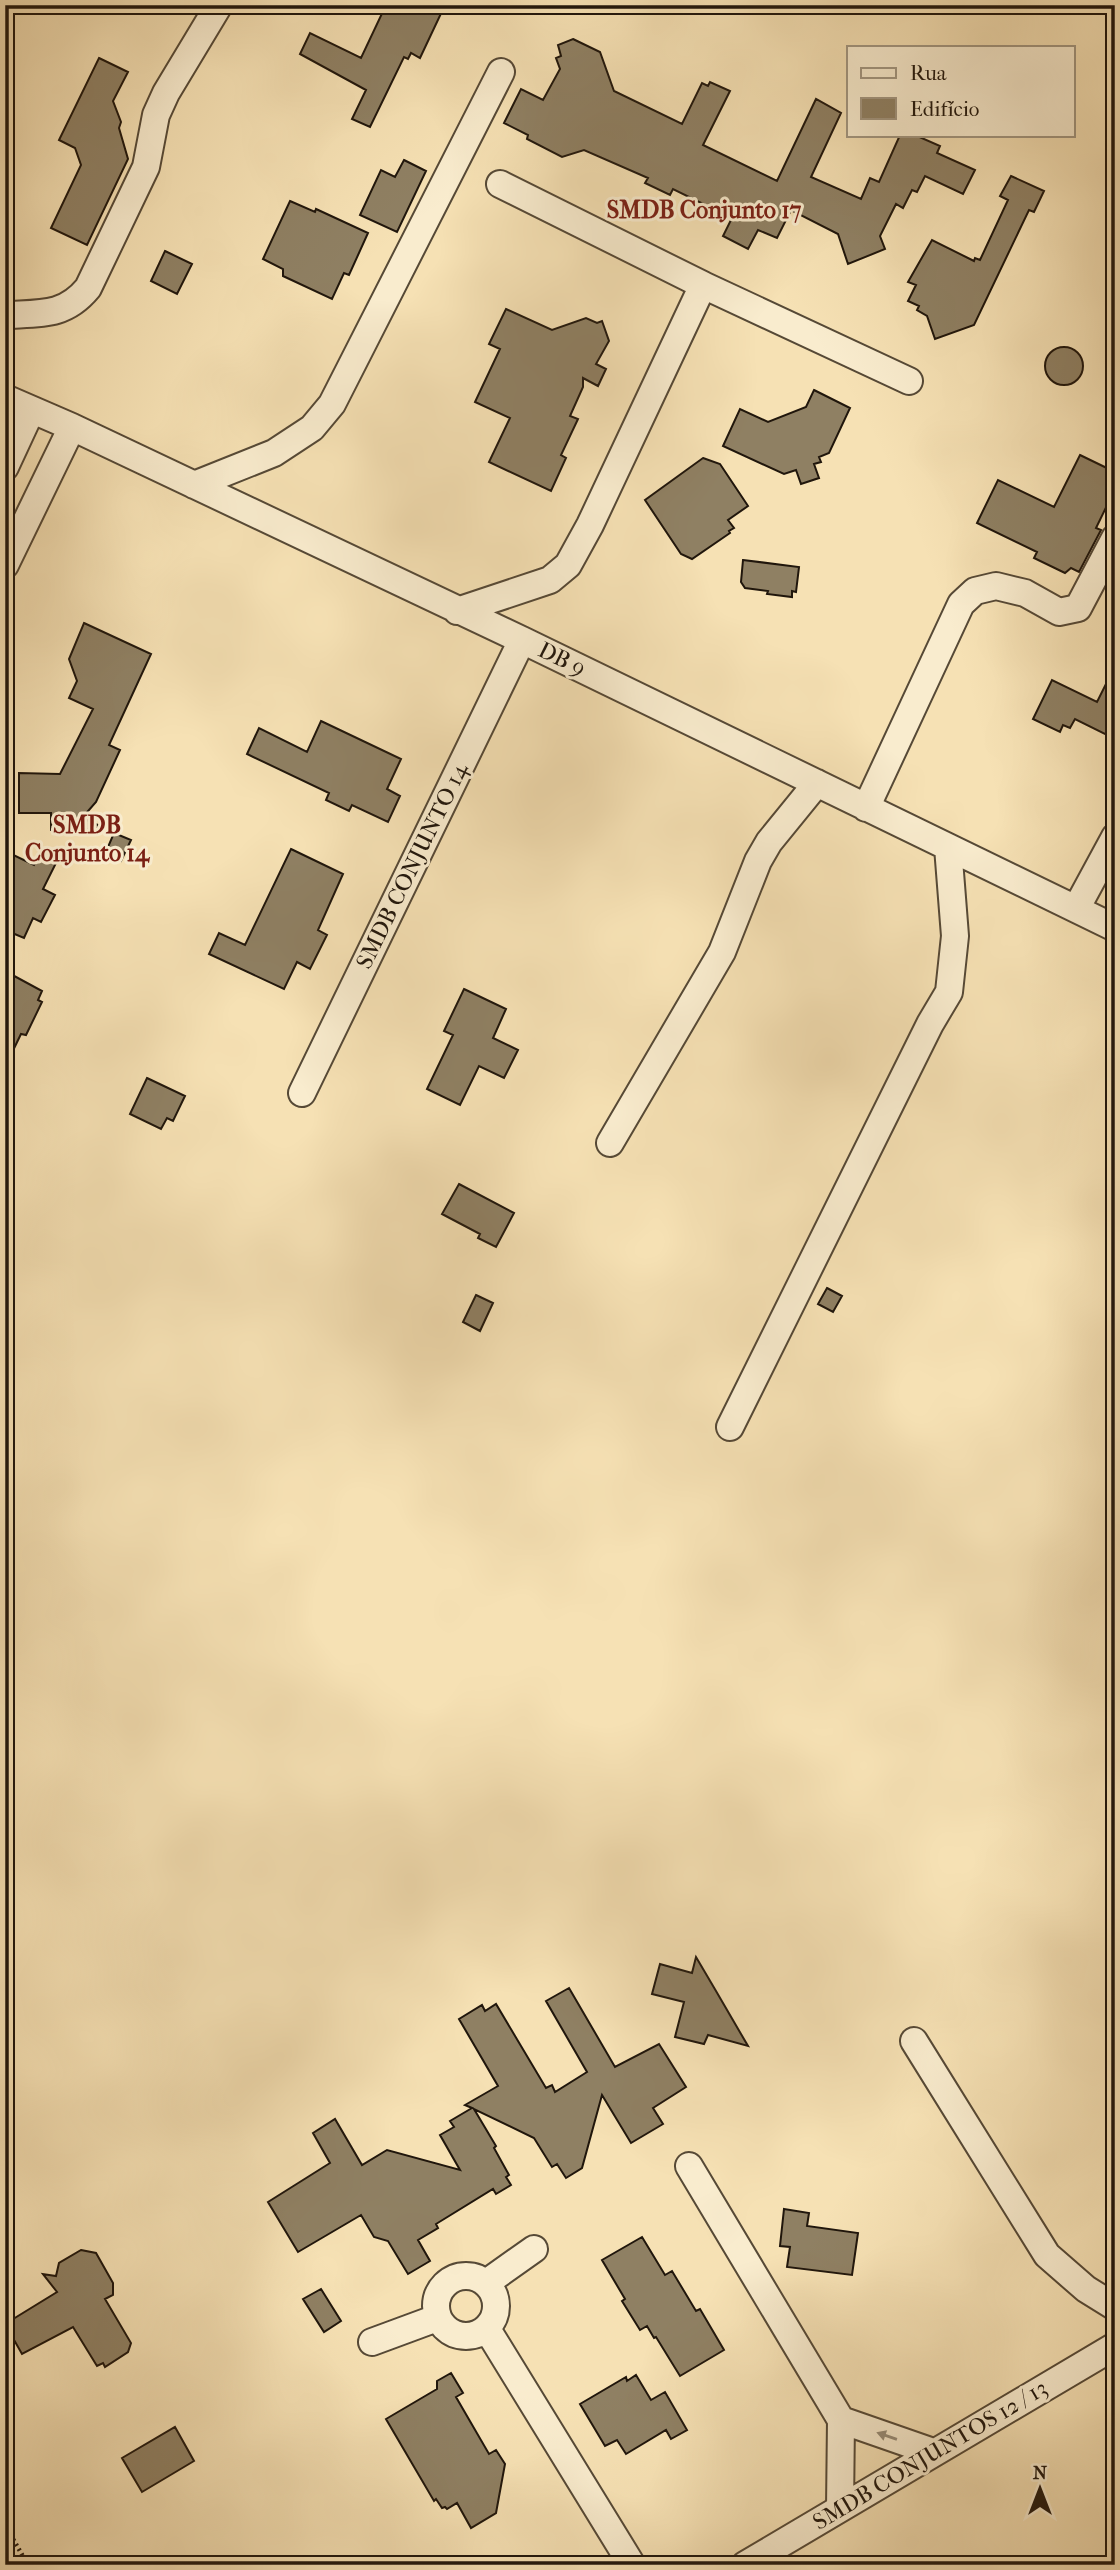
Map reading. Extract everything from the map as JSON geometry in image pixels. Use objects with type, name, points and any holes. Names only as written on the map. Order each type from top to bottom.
[{"type":"street","points":[[5,315],[58,310],[76,303],[88,288],[146,167],[156,114],[219,5]]},
{"type":"street","points":[[194,485],[274,453],[312,428],[332,404],[501,72]]},
{"type":"street","points":[[500,184],[703,285],[909,381]]},
{"type":"street","points":[[457,611],[551,580],[568,565],[590,525],[703,285]]},
{"type":"street","name":"DB 9","points":[[5,398],[72,427],[522,640],[1115,928]]},
{"type":"street","points":[[5,467],[32,411]]},
{"type":"street","points":[[5,565],[72,427]]},
{"type":"street","points":[[866,808],[961,604],[975,591],[996,586],[1025,593],[1059,612],[1078,608],[1115,538]]},
{"type":"street","name":"SMDB CONJUNTO 14","points":[[302,1093],[522,640]]},
{"type":"street","points":[[610,1143],[715,965],[758,860],[769,842],[817,783]]},
{"type":"street","points":[[1076,909],[1115,837]]},
{"type":"street","points":[[730,1427],[948,992],[955,936],[948,847]]},
{"type":"street","points":[[914,2041],[1047,2255],[1086,2289],[1115,2308]]},
{"type":"street","points":[[689,2166],[841,2420],[840,2508]]},
{"type":"street","points":[[486,2283],[534,2249]]},
{"type":"street","points":[[467,2276],[486,2283],[496,2301],[496,2311],[487,2329],[479,2334],[459,2336],[450,2333],[437,2318],[436,2298],[447,2282],[467,2276]]},
{"type":"street","points":[[372,2342],[437,2318]]},
{"type":"street","points":[[487,2329],[632,2565]]},
{"type":"street","name":"SMDB CONJUNTOS 12 / 13","points":[[745,2565],[1115,2346]]},
{"type":"street","points":[[841,2420],[933,2452]]},
{"type":"path","points":[[5,2525],[28,2565]]},
{"type":"building","points":[[386,5],[445,5],[420,58],[411,53],[408,59],[404,57],[370,127],[352,119],[366,90],[300,54],[310,33],[361,58]]},
{"type":"building","points":[[573,39],[600,52],[614,91],[682,124],[702,83],[708,86],[710,82],[730,91],[703,145],[777,181],[816,99],[841,113],[811,177],[861,199],[870,178],[879,182],[900,136],[917,136],[940,146],[937,153],[975,170],[963,194],[925,176],[917,192],[912,190],[903,208],[896,204],[880,236],[885,249],[848,264],[838,234],[791,210],[777,238],[758,230],[748,249],[723,236],[732,218],[673,189],[670,195],[645,183],[648,178],[584,150],[562,157],[527,139],[528,135],[504,123],[521,89],[543,100],[560,69],[556,58],[561,56],[558,45]]},
{"type":"building","points":[[99,58],[128,72],[113,101],[121,122],[119,128],[128,159],[87,245],[51,228],[81,165],[75,148],[59,140]]},
{"type":"building","points":[[404,160],[426,171],[397,232],[360,215],[381,170],[395,177]]},
{"type":"building","points":[[1011,176],[1044,191],[1034,212],[1029,210],[974,325],[935,339],[927,316],[917,310],[919,306],[908,301],[916,285],[908,282],[932,240],[974,261],[975,258],[980,260],[1008,200],[1000,196]]},
{"type":"building","points":[[290,201],[315,212],[316,209],[368,233],[349,275],[344,273],[332,299],[283,276],[283,269],[263,259]]},
{"type":"building","points":[[165,251],[192,264],[177,294],[151,281]]},
{"type":"building","points":[[506,309],[552,330],[586,318],[597,323],[602,321],[609,341],[596,364],[606,369],[598,386],[583,378],[583,387],[570,416],[578,419],[561,455],[566,458],[551,491],[489,462],[510,418],[475,402],[500,349],[489,344]]},
{"type":"building","points":[[1064,347],[1078,352],[1083,366],[1078,380],[1064,385],[1050,380],[1045,366],[1050,352]]},
{"type":"building","points":[[814,390],[850,408],[829,453],[819,457],[821,462],[814,464],[819,478],[801,484],[796,470],[784,474],[723,446],[740,409],[768,422],[806,407]]},
{"type":"building","points":[[1080,455],[1115,472],[1115,489],[1096,528],[1101,530],[1079,572],[1071,568],[1065,573],[1034,558],[1037,552],[977,523],[998,480],[1054,507]]},
{"type":"building","points":[[703,458],[720,464],[748,506],[728,520],[734,528],[730,533],[692,559],[681,554],[645,500]]},
{"type":"building","points":[[743,560],[799,567],[796,592],[792,591],[792,597],[745,588],[741,582]]},
{"type":"building","points":[[84,623],[151,654],[109,745],[120,750],[96,802],[82,818],[107,829],[51,830],[51,813],[19,813],[19,773],[60,774],[93,709],[69,698],[77,681],[69,659]]},
{"type":"building","points":[[1115,666],[1115,739],[1075,719],[1070,728],[1063,725],[1060,732],[1033,719],[1052,680],[1097,702]]},
{"type":"building","points":[[321,721],[401,759],[387,789],[400,796],[388,822],[352,805],[349,811],[326,800],[329,793],[247,754],[259,728],[307,752]]},
{"type":"building","points":[[114,833],[131,840],[121,861],[105,854]]},
{"type":"building","points":[[291,849],[343,874],[318,930],[327,935],[310,969],[297,962],[284,989],[209,954],[219,933],[245,945]]},
{"type":"building","points":[[5,851],[34,865],[39,855],[56,863],[43,889],[55,895],[41,922],[33,918],[24,938],[5,930]]},
{"type":"building","points":[[5,971],[42,991],[38,1000],[42,1002],[26,1035],[21,1034],[5,1067]]},
{"type":"building","points":[[464,989],[506,1009],[493,1038],[518,1050],[504,1078],[479,1066],[460,1105],[427,1089],[453,1035],[444,1031]]},
{"type":"building","points":[[147,1078],[185,1096],[173,1121],[167,1118],[161,1129],[130,1114]]},
{"type":"building","points":[[459,1184],[514,1213],[496,1247],[478,1238],[480,1234],[442,1214]]},
{"type":"building","points":[[827,1288],[842,1296],[833,1312],[818,1304]]},
{"type":"building","points":[[476,1295],[493,1303],[480,1331],[463,1322]]},
{"type":"building","points":[[696,1957],[748,2046],[708,2035],[704,2044],[675,2037],[684,2002],[652,1994],[660,1964],[692,1973]]},
{"type":"building","points":[[569,1988],[615,2067],[659,2044],[686,2087],[653,2108],[663,2124],[631,2143],[602,2095],[582,2168],[566,2178],[557,2164],[552,2167],[534,2138],[474,2109],[496,2146],[494,2148],[509,2175],[506,2177],[511,2185],[496,2194],[493,2189],[436,2224],[438,2228],[418,2240],[430,2261],[408,2274],[388,2241],[374,2237],[361,2215],[298,2252],[268,2202],[330,2163],[313,2133],[335,2119],[362,2165],[387,2150],[460,2170],[440,2135],[454,2127],[450,2121],[472,2108],[465,2105],[498,2086],[459,2019],[482,2005],[485,2011],[496,2004],[546,2088],[552,2085],[555,2092],[587,2072],[546,2001]]},
{"type":"building","points":[[784,2209],[809,2213],[807,2226],[858,2233],[852,2275],[787,2267],[790,2247],[780,2246]]},
{"type":"building","points":[[642,2237],[665,2275],[672,2271],[696,2311],[700,2309],[724,2350],[680,2376],[647,2326],[640,2330],[602,2260]]},
{"type":"building","points":[[81,2250],[96,2253],[113,2283],[113,2295],[105,2299],[131,2343],[128,2352],[105,2367],[103,2363],[97,2366],[73,2327],[22,2354],[5,2324],[57,2292],[43,2274],[56,2276],[59,2263]]},
{"type":"building","points":[[321,2289],[341,2321],[324,2332],[303,2299]]},
{"type":"building","points":[[451,2373],[463,2393],[456,2397],[489,2454],[496,2450],[505,2464],[496,2513],[471,2528],[457,2503],[447,2509],[442,2508],[436,2499],[434,2501],[386,2419],[437,2389],[437,2381]]},
{"type":"building","points":[[636,2375],[651,2400],[665,2392],[687,2430],[671,2439],[666,2430],[626,2454],[617,2440],[605,2446],[580,2404],[626,2377],[627,2381]]},
{"type":"building","points":[[175,2427],[194,2461],[142,2492],[122,2458]]},
{"type":"district","name":"SMDB Conjunto 17","points":[[704,210]]},
{"type":"district","name":"SMDB Conjunto 14","points":[[87,839]]}]
